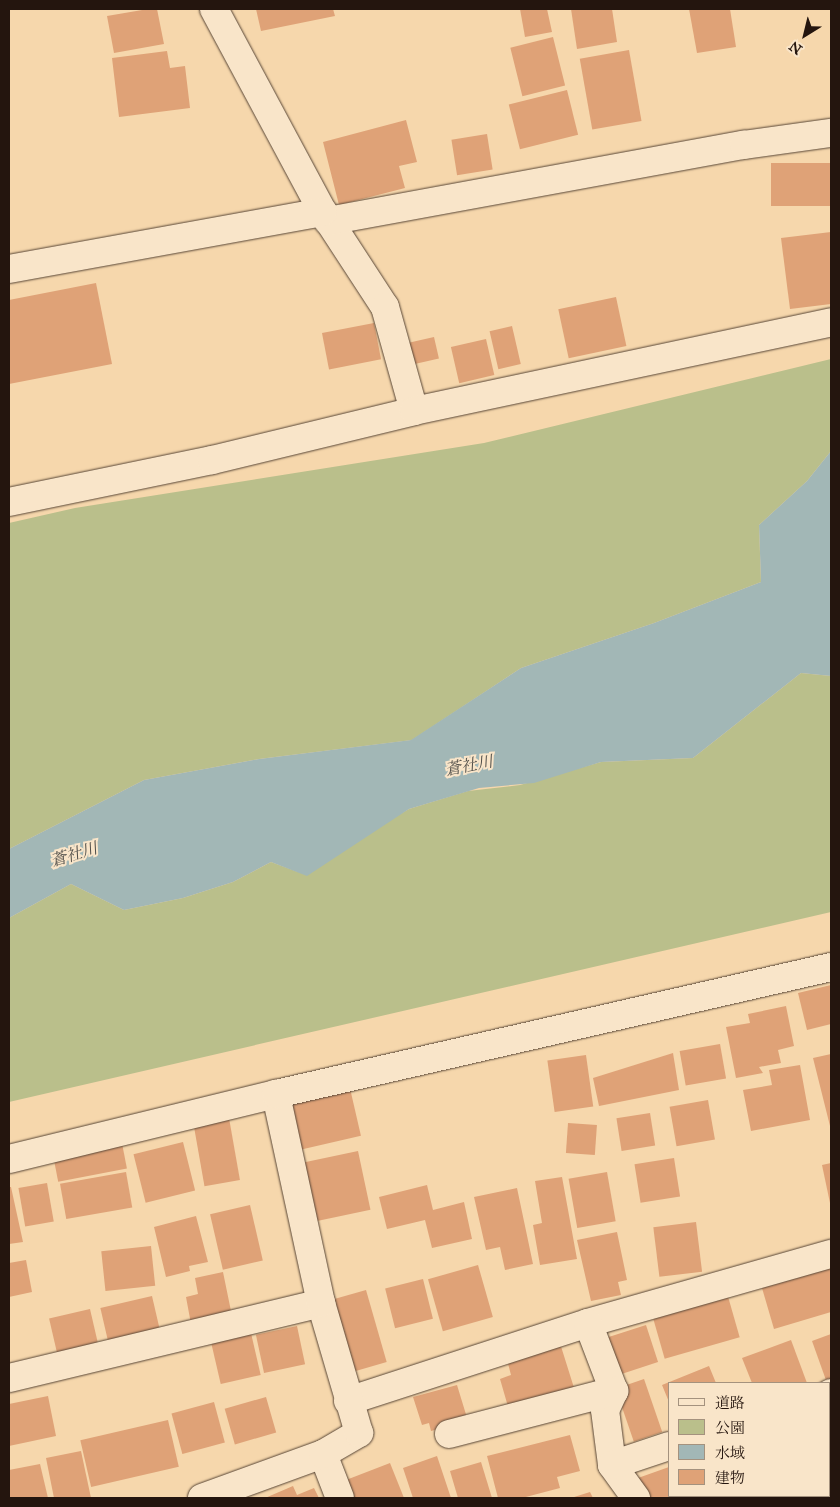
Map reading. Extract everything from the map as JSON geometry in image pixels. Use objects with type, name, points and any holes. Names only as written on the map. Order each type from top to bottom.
[{"type":"street","points":[[214,9],[325,216],[385,307],[414,411]]},
{"type":"street","points":[[9,269],[744,145],[831,133]]},
{"type":"street","points":[[9,502],[212,460],[414,411],[831,322]]},
{"type":"street","points":[[9,1160],[276,1094],[831,967]]},
{"type":"street","points":[[202,1498],[323,1454],[359,1433],[348,1401],[321,1302],[276,1094]]},
{"type":"street","points":[[348,1401],[588,1323],[831,1254]]},
{"type":"street","points":[[9,1378],[321,1302]]},
{"type":"street","points":[[588,1323],[614,1392],[605,1410],[612,1465],[636,1498]]},
{"type":"street","points":[[449,1434],[614,1392]]},
{"type":"street","points":[[612,1465],[668,1446]]},
{"type":"street","points":[[323,1454],[340,1498]]},
{"type":"green space","points":[[831,359],[831,451],[807,481],[759,525],[761,582],[654,623],[521,668],[412,740],[259,759],[144,780],[9,849],[9,523],[75,508],[484,443]]},
{"type":"green space","points":[[801,673],[831,676],[831,912],[9,1102],[9,918],[71,884],[124,910],[183,898],[233,882],[271,862],[298,872],[409,809],[468,791],[520,785],[601,762],[693,758]]},
{"type":"water","name":"蒼社川","points":[[831,451],[831,676],[801,673],[693,758],[601,762],[534,783],[479,788],[409,809],[307,876],[271,862],[233,882],[183,898],[124,910],[71,884],[9,918],[9,849],[144,780],[259,759],[411,740],[521,668],[654,623],[761,582],[759,525],[807,481]]},
{"type":"building","points":[[157,9],[164,44],[114,53],[107,16]]},
{"type":"building","points":[[256,9],[333,9],[335,16],[261,31]]},
{"type":"building","points":[[520,9],[547,9],[552,32],[525,37]]},
{"type":"building","points":[[571,9],[612,9],[617,42],[577,49]]},
{"type":"building","points":[[689,9],[730,9],[736,47],[697,53]]},
{"type":"building","points":[[553,37],[565,86],[522,96],[510,48]]},
{"type":"building","points":[[629,50],[642,121],[592,130],[580,59]]},
{"type":"building","points":[[167,51],[170,68],[185,66],[190,108],[119,117],[112,58]]},
{"type":"building","points":[[567,90],[578,135],[520,149],[509,105]]},
{"type":"building","points":[[406,120],[417,162],[399,166],[405,188],[339,205],[323,142]]},
{"type":"building","points":[[487,134],[493,170],[457,175],[451,140]]},
{"type":"building","points":[[771,163],[831,163],[831,206],[771,206]]},
{"type":"building","points":[[831,232],[831,304],[790,309],[781,238]]},
{"type":"building","points":[[96,283],[112,364],[9,384],[9,300]]},
{"type":"building","points":[[616,297],[626,346],[569,358],[558,309]]},
{"type":"building","points":[[374,323],[381,359],[329,369],[322,333]]},
{"type":"building","points":[[512,326],[521,364],[498,369],[490,331]]},
{"type":"building","points":[[434,337],[439,358],[405,366],[400,345]]},
{"type":"building","points":[[486,339],[494,375],[459,383],[451,347]]},
{"type":"building","points":[[831,985],[831,1024],[807,1030],[798,993]]},
{"type":"building","points":[[786,1006],[794,1046],[778,1050],[781,1063],[759,1067],[763,1073],[736,1078],[726,1027],[750,1023],[748,1014]]},
{"type":"building","points":[[720,1044],[726,1078],[686,1086],[680,1051]]},
{"type":"building","points":[[673,1053],[679,1090],[599,1106],[593,1078]]},
{"type":"building","points":[[831,1054],[831,1130],[813,1058]]},
{"type":"building","points":[[586,1055],[593,1106],[555,1112],[547,1060]]},
{"type":"building","points":[[800,1065],[810,1120],[751,1131],[743,1090],[772,1085],[769,1070]]},
{"type":"building","points":[[349,1084],[361,1136],[293,1151],[281,1100]]},
{"type":"building","points":[[708,1100],[715,1139],[677,1146],[670,1107]]},
{"type":"building","points":[[650,1113],[655,1146],[622,1151],[616,1118]]},
{"type":"building","points":[[229,1118],[240,1180],[204,1186],[194,1124]]},
{"type":"building","points":[[568,1123],[597,1125],[595,1155],[566,1153]]},
{"type":"building","points":[[121,1138],[127,1168],[58,1182],[52,1151]]},
{"type":"building","points":[[183,1142],[195,1191],[146,1203],[134,1154]]},
{"type":"building","points":[[358,1151],[370,1210],[309,1223],[296,1164]]},
{"type":"building","points":[[674,1158],[680,1197],[641,1203],[634,1164]]},
{"type":"building","points":[[831,1163],[831,1203],[830,1203],[822,1165]]},
{"type":"building","points":[[126,1172],[132,1207],[66,1219],[60,1184]]},
{"type":"building","points":[[607,1172],[616,1221],[577,1228],[569,1179]]},
{"type":"building","points":[[562,1177],[577,1259],[540,1265],[533,1225],[542,1223],[535,1181]]},
{"type":"building","points":[[47,1183],[54,1221],[25,1226],[18,1188]]},
{"type":"building","points":[[427,1185],[433,1210],[464,1202],[472,1239],[432,1248],[425,1220],[387,1229],[379,1197]]},
{"type":"building","points":[[9,1187],[11,1187],[23,1242],[9,1244]]},
{"type":"building","points":[[517,1188],[533,1264],[505,1270],[500,1247],[486,1250],[474,1197]]},
{"type":"building","points":[[250,1205],[263,1261],[223,1270],[210,1214]]},
{"type":"building","points":[[196,1216],[208,1262],[189,1266],[190,1271],[166,1277],[154,1227]]},
{"type":"building","points":[[696,1222],[702,1272],[659,1277],[653,1227]]},
{"type":"building","points":[[617,1232],[627,1280],[618,1282],[621,1295],[591,1301],[577,1240]]},
{"type":"building","points":[[151,1246],[155,1286],[105,1291],[101,1251]]},
{"type":"building","points":[[26,1260],[32,1292],[9,1297],[9,1263]]},
{"type":"building","points":[[478,1265],[493,1317],[443,1331],[428,1279]]},
{"type":"building","points":[[831,1268],[831,1312],[774,1329],[762,1288]]},
{"type":"building","points":[[223,1272],[232,1316],[191,1324],[186,1297],[198,1294],[195,1278]]},
{"type":"building","points":[[423,1279],[433,1319],[395,1328],[385,1288]]},
{"type":"building","points":[[366,1290],[387,1362],[346,1374],[326,1302]]},
{"type":"building","points":[[727,1293],[740,1337],[665,1359],[652,1314]]},
{"type":"building","points":[[152,1296],[160,1330],[108,1342],[100,1308]]},
{"type":"building","points":[[90,1309],[98,1344],[57,1354],[49,1318]]},
{"type":"building","points":[[646,1325],[658,1362],[620,1374],[608,1337]]},
{"type":"building","points":[[297,1326],[305,1364],[264,1373],[256,1335]]},
{"type":"building","points":[[251,1333],[261,1375],[221,1384],[211,1342]]},
{"type":"building","points":[[831,1334],[831,1385],[830,1382],[827,1382],[812,1341]]},
{"type":"building","points":[[559,1340],[575,1391],[509,1410],[500,1379],[511,1375],[506,1356]]},
{"type":"building","points":[[791,1340],[807,1382],[752,1382],[742,1358]]},
{"type":"building","points":[[709,1366],[716,1382],[669,1382]]},
{"type":"building","points":[[644,1379],[662,1432],[634,1442],[616,1389]]},
{"type":"building","points":[[668,1383],[668,1400],[662,1385]]},
{"type":"building","points":[[457,1385],[468,1421],[431,1431],[429,1423],[422,1425],[413,1397]]},
{"type":"building","points":[[48,1396],[56,1436],[9,1446],[9,1404]]},
{"type":"building","points":[[266,1397],[276,1433],[235,1444],[225,1409]]},
{"type":"building","points":[[214,1402],[225,1443],[182,1454],[171,1413]]},
{"type":"building","points":[[168,1420],[179,1467],[91,1487],[80,1440]]},
{"type":"building","points":[[570,1435],[580,1471],[557,1477],[560,1488],[522,1498],[498,1498],[487,1456]]},
{"type":"building","points":[[81,1451],[91,1498],[54,1498],[46,1458]]},
{"type":"building","points":[[437,1456],[451,1498],[413,1498],[403,1468]]},
{"type":"building","points":[[481,1462],[492,1498],[458,1498],[450,1471]]},
{"type":"building","points":[[390,1463],[404,1498],[353,1498],[346,1480]]},
{"type":"building","points":[[40,1464],[48,1498],[9,1498],[9,1470]]},
{"type":"building","points":[[668,1467],[668,1497],[700,1498],[648,1498],[638,1478]]},
{"type":"building","points":[[293,1486],[297,1495],[314,1488],[319,1498],[265,1498]]},
{"type":"building","points":[[831,1487],[831,1498],[812,1497],[830,1497]]},
{"type":"building","points":[[590,1492],[593,1498],[571,1498]]},
{"type":"building","points":[[794,1497],[795,1498],[757,1498]]}]
